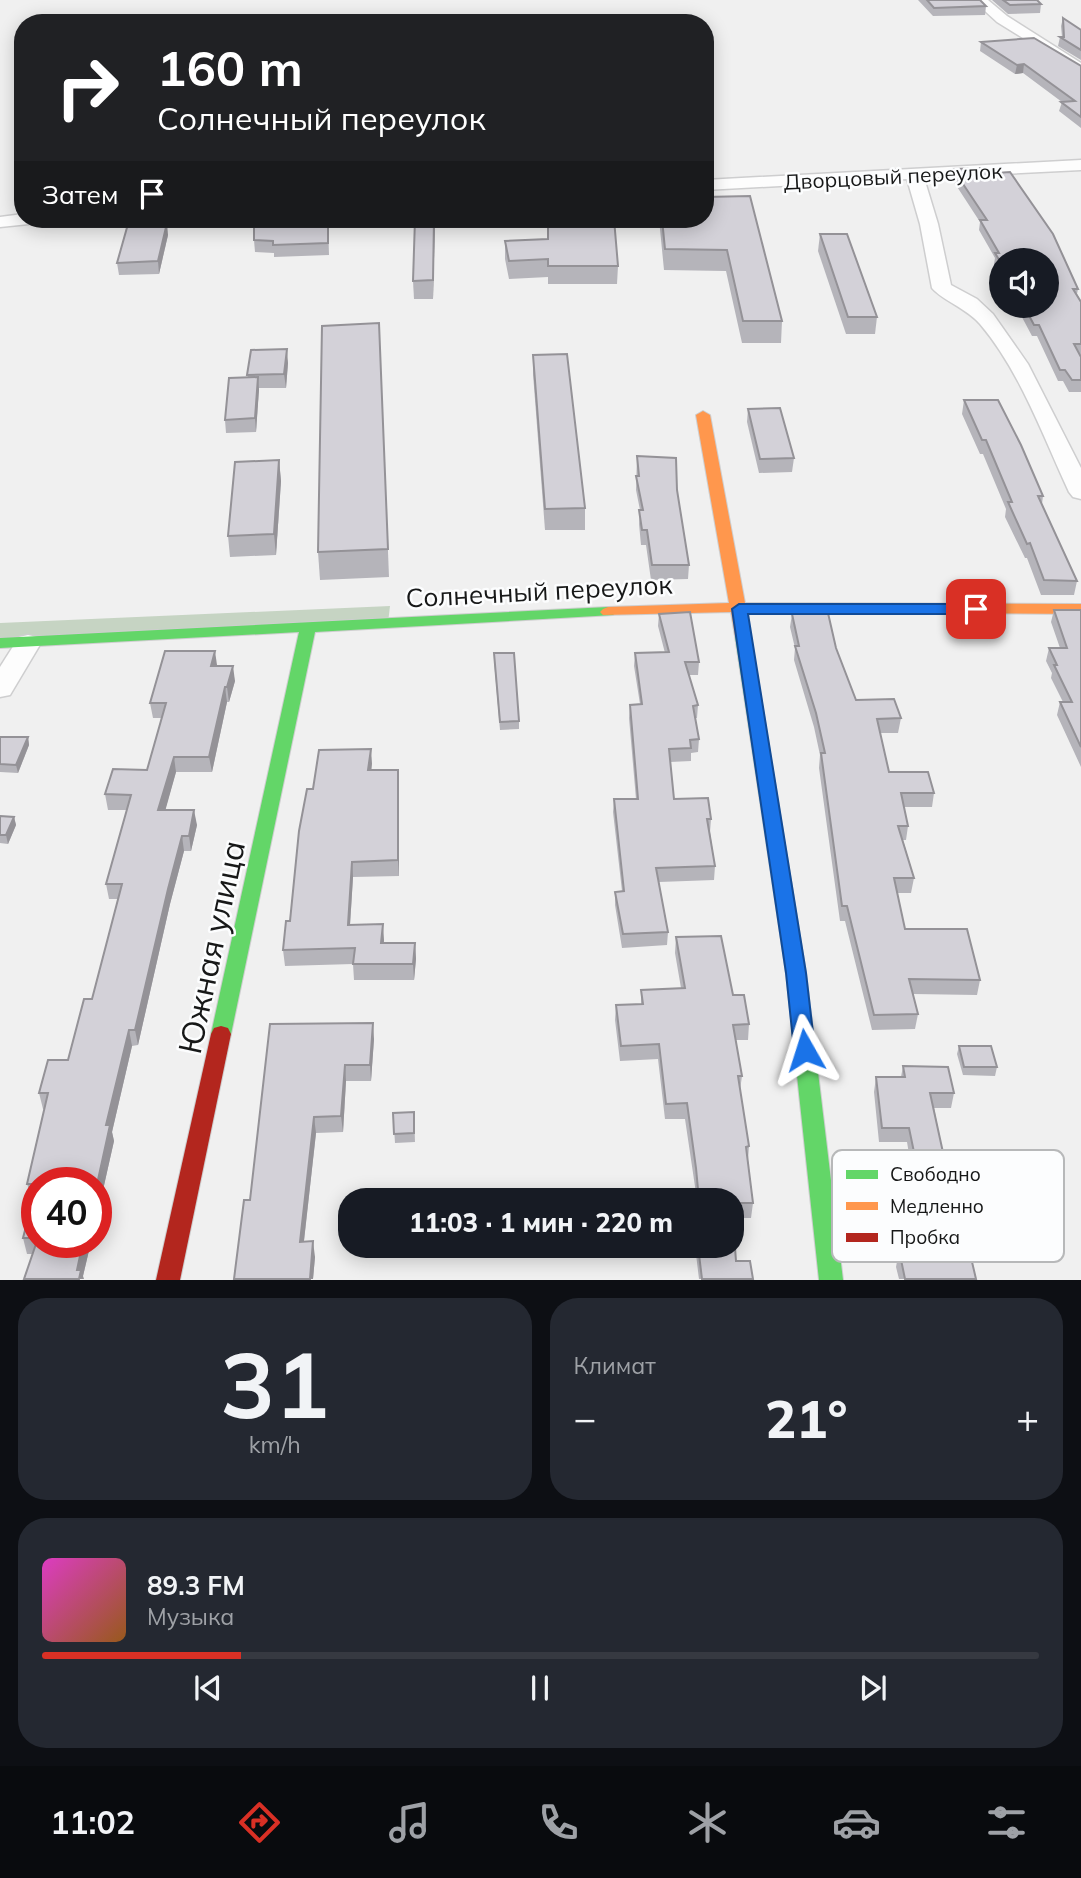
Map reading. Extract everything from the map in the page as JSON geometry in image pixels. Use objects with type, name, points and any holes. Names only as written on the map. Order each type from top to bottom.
[{"type":"street","points":[[980,0],[1002,19],[1081,70]]},
{"type":"street","name":"Дворцовый переулок","points":[[714,185],[1081,165]]},
{"type":"street","points":[[914,175],[929,224],[942,288],[970,303],[988,322],[1020,371],[1081,492]]},
{"type":"street","points":[[703,415],[739,609],[796,973],[831,1279]]},
{"type":"street","name":"Солнечный переулок","points":[[0,643],[696,608],[1081,609]]},
{"type":"street","name":"Южная улица","points":[[168,1279],[308,627]]},
{"type":"street","points":[[0,690],[27,643]]},
{"type":"green space","points":[[390,606],[388,623],[0,643],[0,623]]},
{"type":"building","points":[[927,0],[980,0],[986,6],[934,8]]},
{"type":"building","points":[[1003,0],[1037,0],[1041,4],[1010,5]]},
{"type":"building","points":[[1063,18],[1081,30],[1081,50],[1060,37],[1064,37]]},
{"type":"building","points":[[1034,38],[1081,66],[1081,117],[1061,102],[1075,101],[1024,64],[1017,65],[981,42]]},
{"type":"building","points":[[985,168],[996,173],[1010,172],[1053,234],[1078,289],[1073,289],[1081,302],[1081,344],[1074,344],[1081,357],[1081,380],[1072,380],[1065,370],[1060,370],[1039,325],[1034,325],[1030,318],[1059,318],[1059,248],[996,248],[980,220],[987,220],[953,169]]},
{"type":"building","points":[[750,196],[782,321],[743,321],[727,250],[665,249],[663,228],[714,228],[714,197]]},
{"type":"building","points":[[127,228],[166,228],[158,261],[117,263]]},
{"type":"building","points":[[254,228],[328,228],[328,243],[273,245],[273,241],[254,240]]},
{"type":"building","points":[[415,228],[434,228],[433,280],[413,281]]},
{"type":"building","points":[[548,228],[615,228],[618,266],[548,266],[548,259],[509,261],[505,241],[548,239]]},
{"type":"building","points":[[820,234],[847,234],[877,317],[848,317]]},
{"type":"building","points":[[379,323],[388,549],[318,552],[322,326]]},
{"type":"building","points":[[287,349],[284,374],[247,375],[251,350]]},
{"type":"building","points":[[567,354],[585,508],[545,509],[533,355]]},
{"type":"building","points":[[258,377],[255,418],[225,420],[229,378]]},
{"type":"building","points":[[964,400],[998,400],[1021,445],[1043,496],[1038,496],[1077,581],[1044,580],[1030,543],[1027,544],[1008,502],[1012,502],[986,440],[982,440]]},
{"type":"building","points":[[780,408],[794,458],[760,459],[748,409]]},
{"type":"building","points":[[637,456],[676,458],[677,490],[689,565],[652,565],[647,530],[642,530],[639,510],[643,510],[636,476],[639,476]]},
{"type":"building","points":[[279,460],[274,534],[228,536],[235,462]]},
{"type":"building","points":[[1054,610],[1081,610],[1081,747],[1060,702],[1072,702],[1049,648],[1067,648]]},
{"type":"building","points":[[690,612],[699,662],[685,662],[698,705],[693,706],[699,739],[690,740],[691,748],[669,749],[674,799],[708,798],[711,819],[707,819],[715,866],[656,868],[668,932],[623,934],[615,892],[624,891],[614,799],[638,799],[630,705],[642,704],[635,653],[669,652],[659,614]]},
{"type":"building","points":[[828,613],[836,648],[856,700],[894,699],[901,718],[877,719],[889,772],[928,772],[934,793],[901,793],[908,826],[898,826],[914,878],[894,878],[905,929],[967,929],[980,980],[909,979],[918,1014],[874,1015],[847,906],[842,906],[821,753],[825,753],[816,713],[795,646],[799,646],[792,614]]},
{"type":"building","points":[[165,651],[215,651],[211,666],[233,666],[225,687],[209,757],[174,757],[158,810],[194,810],[189,836],[182,836],[135,1030],[129,1030],[106,1125],[110,1125],[101,1167],[31,1167],[48,1093],[39,1093],[48,1060],[68,1060],[84,999],[92,999],[122,884],[106,884],[131,795],[105,794],[113,769],[147,770],[166,703],[150,703]]},
{"type":"building","points":[[494,653],[514,653],[519,721],[500,722]]},
{"type":"building","points":[[0,737],[28,737],[16,765],[0,764]]},
{"type":"building","points":[[371,749],[368,770],[398,770],[398,860],[352,862],[348,925],[383,924],[381,943],[415,943],[413,964],[353,964],[355,948],[283,950],[286,921],[290,921],[299,831],[307,789],[313,789],[319,750]]},
{"type":"building","points":[[0,816],[14,817],[6,835],[0,835]]},
{"type":"building","points":[[721,936],[733,995],[744,995],[749,1024],[733,1025],[742,1076],[738,1076],[749,1146],[746,1147],[753,1203],[744,1203],[744,1188],[698,1188],[687,1103],[666,1104],[659,1044],[621,1046],[616,1005],[643,1004],[641,990],[685,988],[676,937]]},
{"type":"building","points":[[373,1023],[370,1065],[345,1065],[341,1116],[314,1117],[300,1242],[313,1241],[310,1279],[234,1279],[244,1200],[250,1200],[270,1024]]},
{"type":"building","points":[[959,1046],[991,1046],[997,1067],[964,1067]]},
{"type":"building","points":[[903,1066],[948,1067],[954,1093],[930,1093],[942,1150],[914,1150],[909,1128],[882,1128],[876,1077],[905,1077]]},
{"type":"building","points":[[414,1112],[414,1133],[394,1134],[393,1113]]},
{"type":"building","points":[[31,1258],[80,1258],[77,1270],[81,1270],[79,1279],[24,1279]]},
{"type":"building","points":[[699,1258],[736,1258],[736,1261],[750,1261],[753,1279],[702,1279]]},
{"type":"building","points":[[901,1262],[972,1262],[976,1279],[905,1279]]},
{"type":"traffic: fast","points":[[0,643],[608,612]]},
{"type":"traffic: fast","points":[[221,1034],[308,627]]},
{"type":"traffic: fast","points":[[743,636],[796,973],[831,1280]]},
{"type":"traffic: slow","points":[[703,415],[743,636]]},
{"type":"traffic: slow","points":[[608,612],[709,607],[1081,609]]},
{"type":"traffic: jam","points":[[168,1280],[221,1034]]},
{"type":"route","points":[[805,1050],[796,973],[739,609],[976,609]]}]
